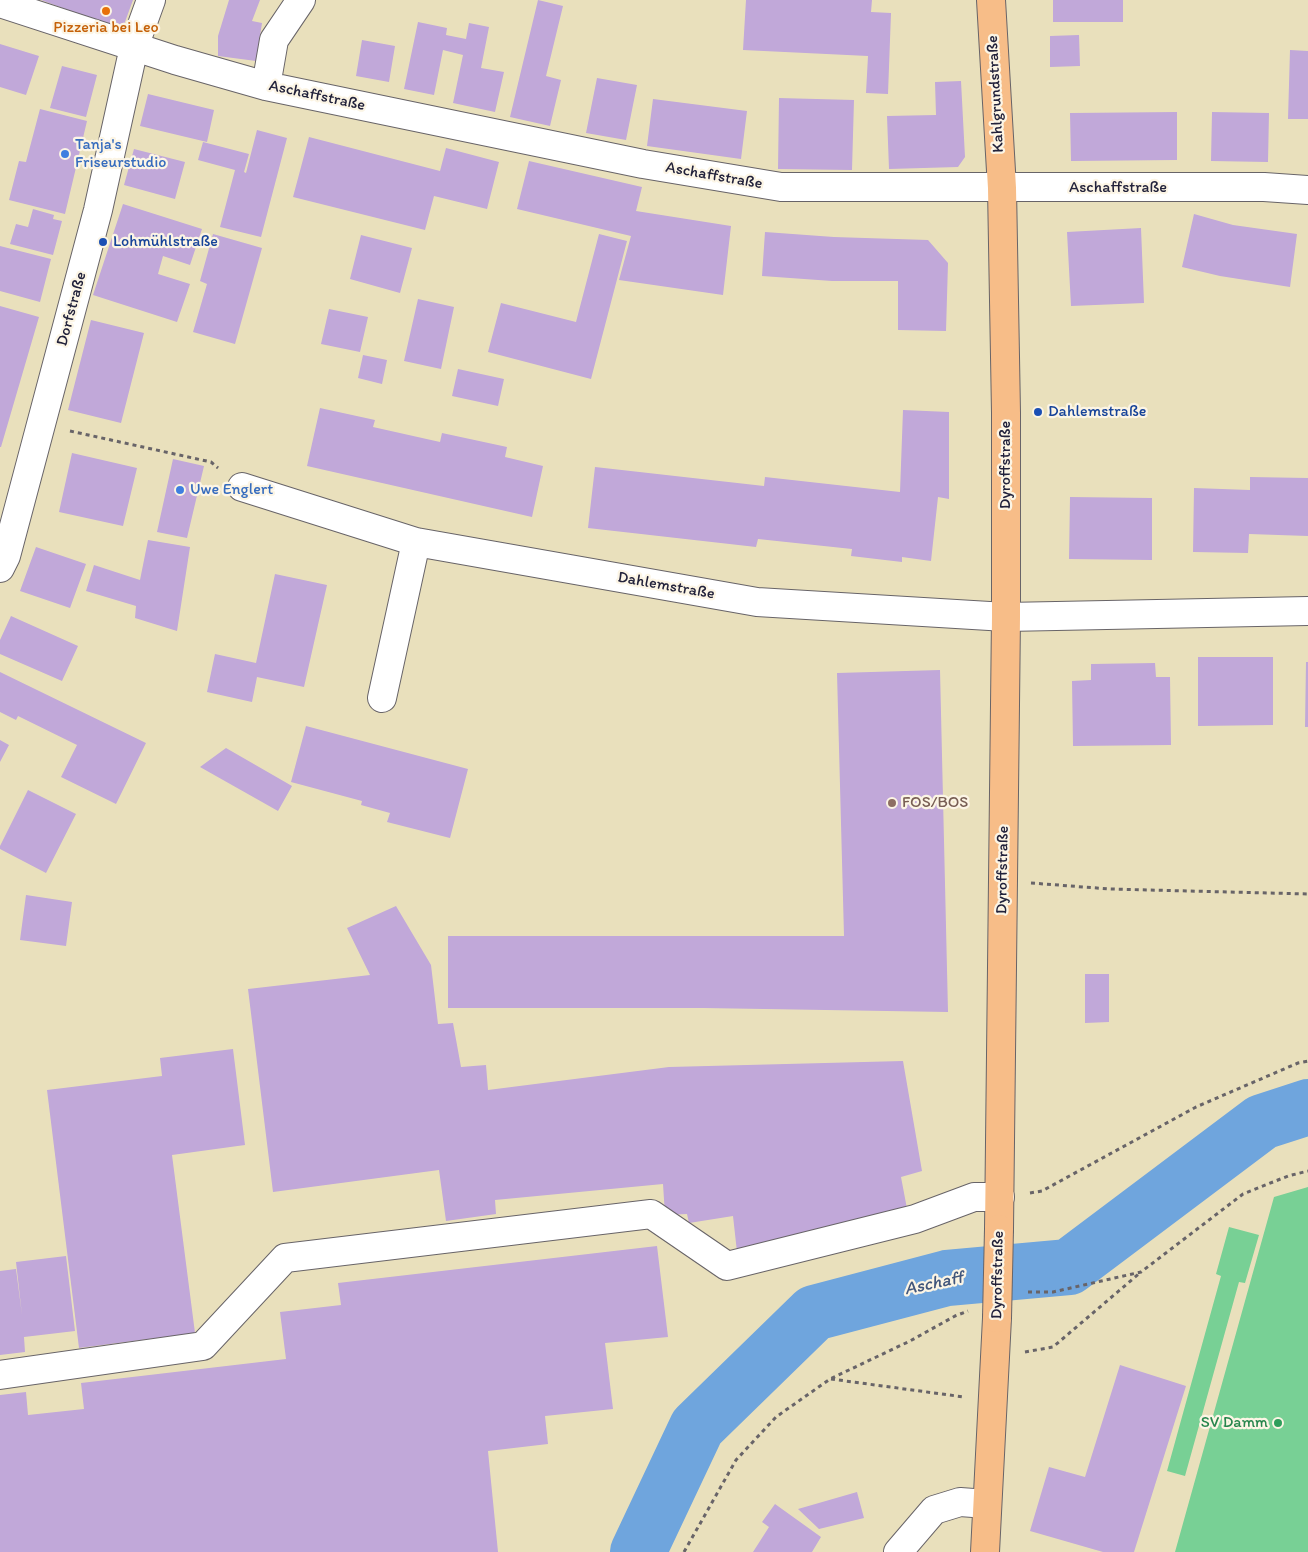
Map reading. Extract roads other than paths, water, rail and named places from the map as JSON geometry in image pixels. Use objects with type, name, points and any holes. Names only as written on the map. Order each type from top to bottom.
[{"type":"main road","name":"Kahlgrundstraße","points":[[991,0],[1002,188]]},
{"type":"main road","name":"Dyroffstraße","points":[[985,1552],[996,1357],[1000,1197],[1006,617],[1006,413],[1002,188]]},
{"type":"street","name":"Dorfstraße","points":[[0,568],[6,556],[98,210],[134,47],[151,0]]},
{"type":"street","points":[[266,86],[274,40],[301,0]]},
{"type":"street","points":[[0,2],[134,47]]},
{"type":"street","name":"Aschaffstraße","points":[[134,47],[266,86],[644,164],[781,187],[1264,187],[1308,190]]},
{"type":"street","name":"Dahlemstraße","points":[[242,487],[416,542],[757,602],[1006,617],[1308,611]]},
{"type":"street","points":[[382,698],[416,542]]},
{"type":"street","points":[[0,1375],[203,1346],[285,1258],[651,1214],[727,1266],[915,1219],[974,1197],[1000,1197]]},
{"type":"street","points":[[898,1552],[934,1510],[960,1502],[987,1504]]},
{"type":"waterway","name":"Aschaff","points":[[638,1552],[697,1427],[814,1313],[947,1278],[1069,1267],[1262,1122],[1308,1107]]},
{"type":"place","name":"Pizzeria bei Leo","points":[[106,11]]},
{"type":"place","name":"Tanja's Friseurstudio","points":[[65,154]]},
{"type":"place","name":"Lohmühlstraße","points":[[103,242]]},
{"type":"place","name":"Dahlemstraße","points":[[1038,412]]},
{"type":"place","name":"Uwe Englert","points":[[180,490]]},
{"type":"place","name":"FOS/BOS","points":[[892,803]]},
{"type":"place","name":"SV Damm","points":[[1278,1423]]}]
